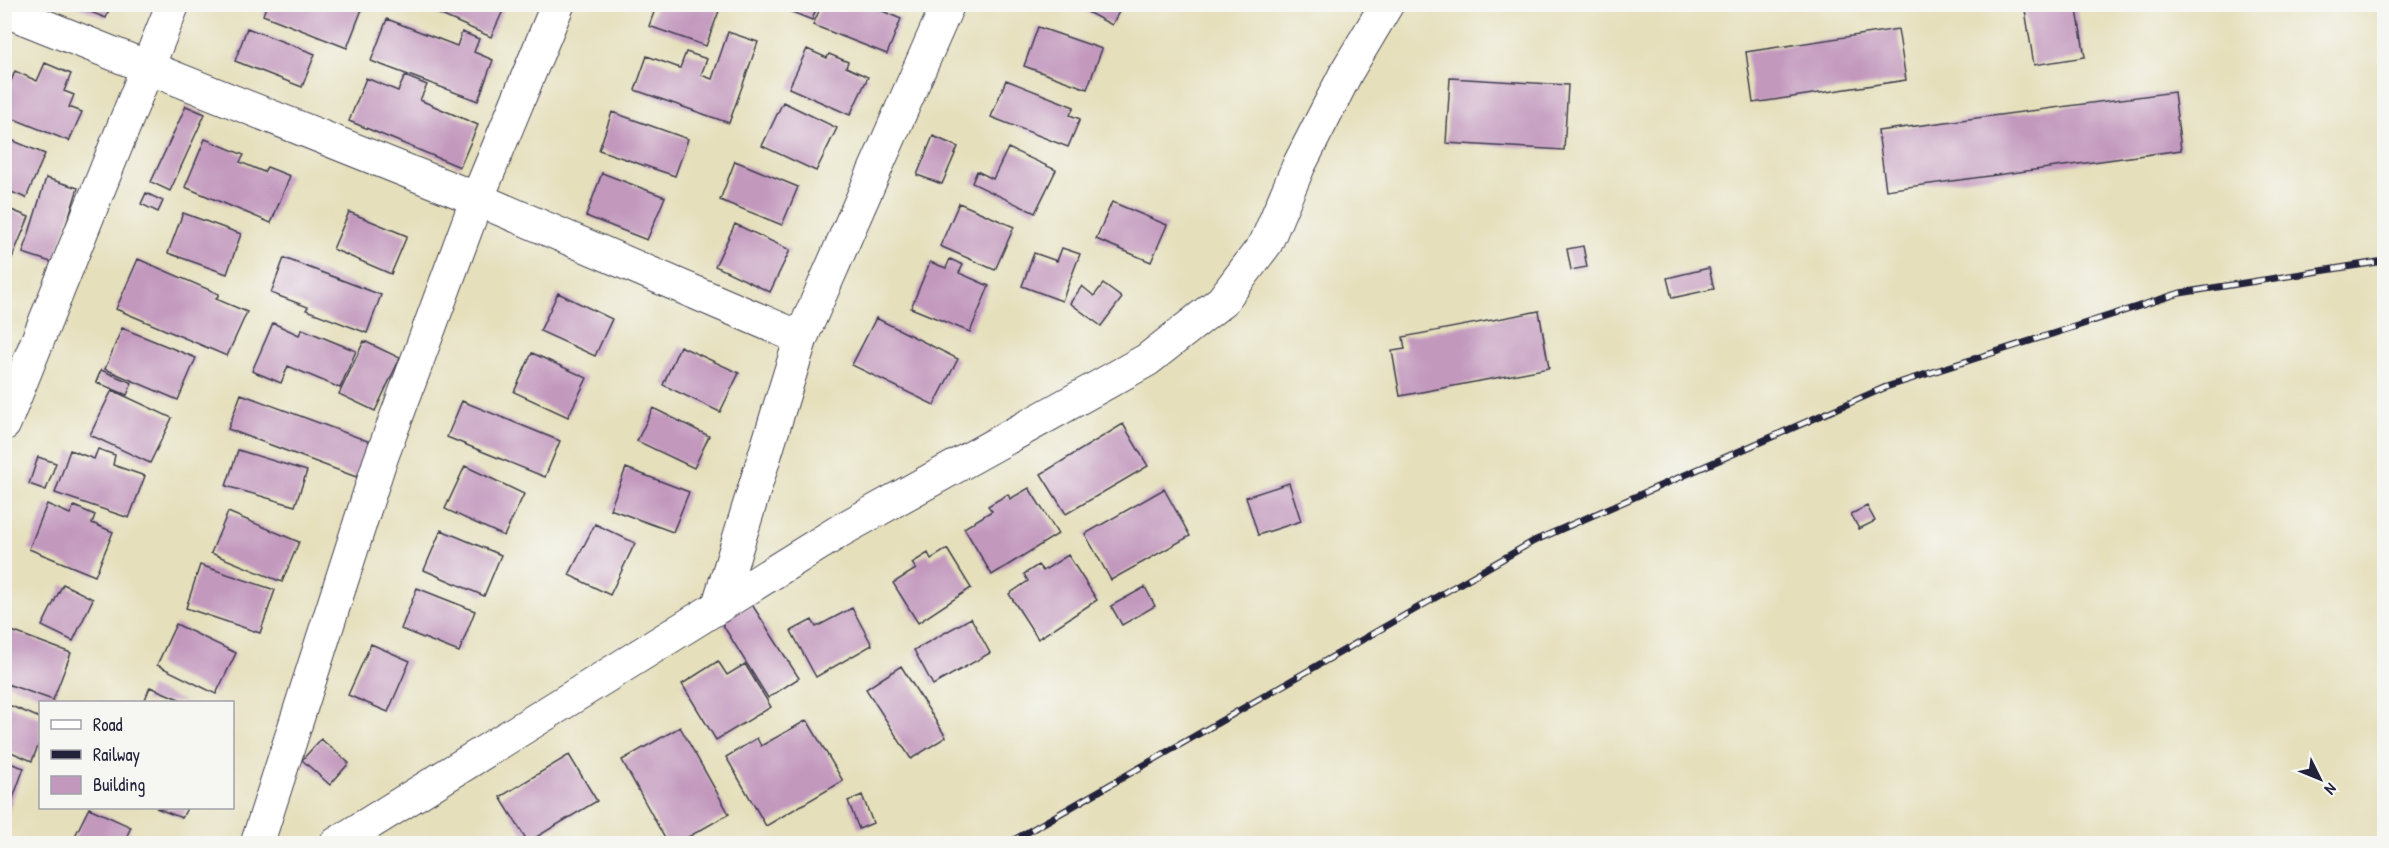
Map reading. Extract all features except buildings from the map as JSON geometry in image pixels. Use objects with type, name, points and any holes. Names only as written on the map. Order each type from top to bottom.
[{"type":"street","points":[[4,424],[173,4]]},
{"type":"street","points":[[257,843],[379,464],[477,199],[558,4]]},
{"type":"street","points":[[718,607],[801,338],[948,4]]},
{"type":"street","points":[[336,843],[843,529],[1147,360],[1222,301],[1266,243],[1299,165],[1347,71],[1387,4]]},
{"type":"street","points":[[4,10],[477,199],[801,338]]},
{"type":"railway","points":[[1007,844],[1534,541],[1886,387],[2180,293],[2384,261]]}]
